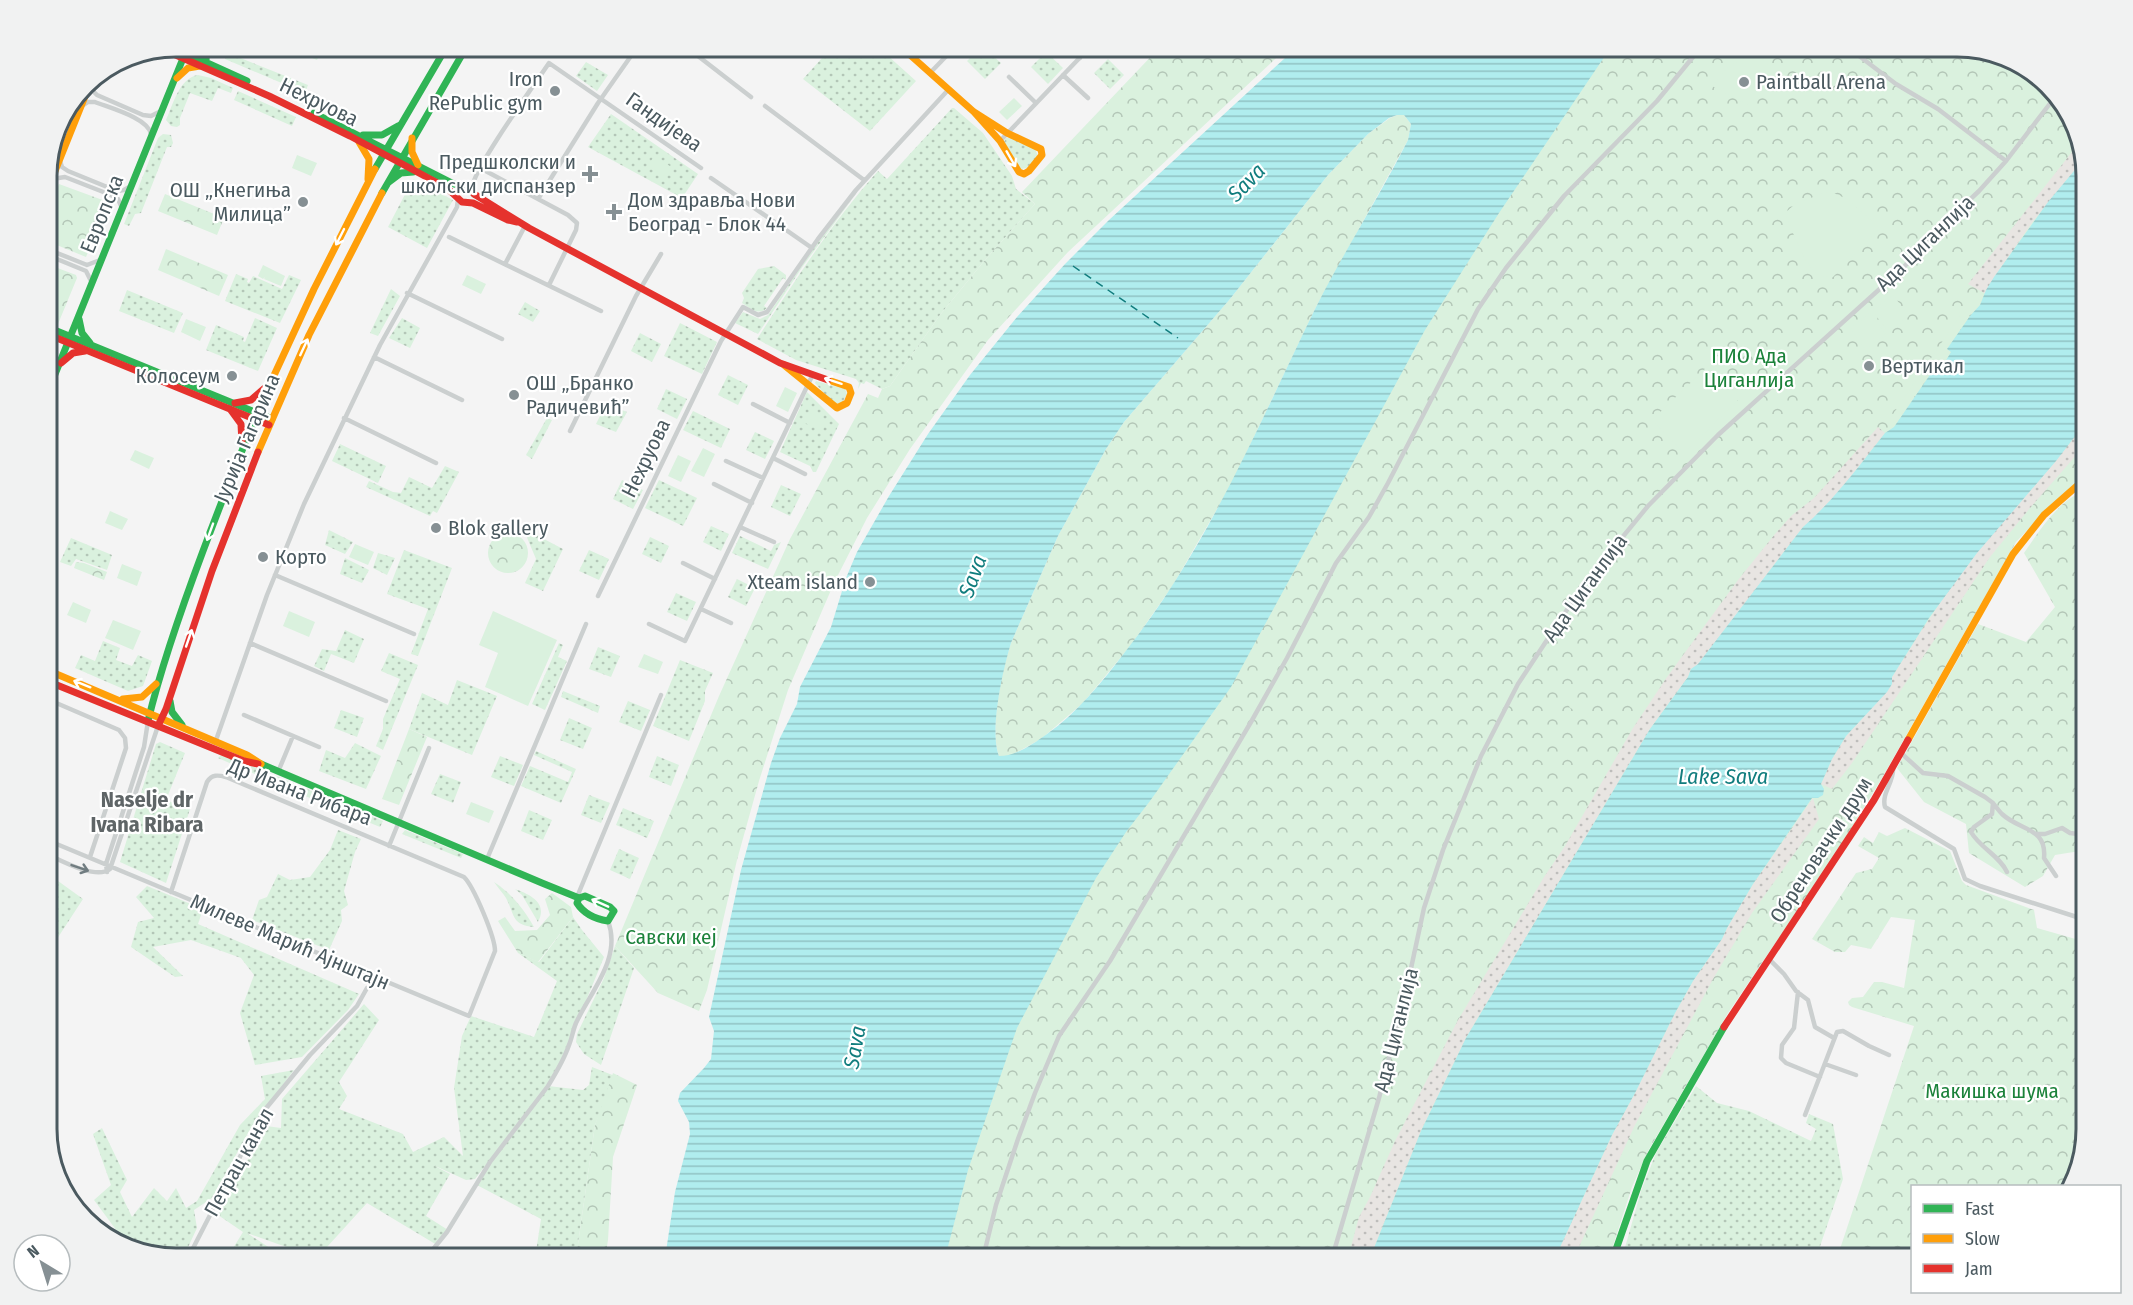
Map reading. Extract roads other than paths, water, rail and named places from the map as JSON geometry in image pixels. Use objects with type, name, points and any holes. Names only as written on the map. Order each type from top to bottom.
[{"type":"street","name":"Европска","points":[[57,368],[184,57]]},
{"type":"street","name":"Нехруова","points":[[191,57],[201,66],[359,137]]},
{"type":"street","name":"Нехруова","points":[[196,57],[359,137],[418,170],[462,200],[507,220],[522,224]]},
{"type":"street","points":[[203,57],[212,65]]},
{"type":"street","name":"Јурија Гагарина","points":[[106,864],[144,747],[150,713],[190,587],[240,453],[321,274],[385,151],[440,57]]},
{"type":"street","name":"Јурија Гагарина","points":[[112,867],[211,574],[270,422],[323,307],[381,191],[460,57]]},
{"type":"street","name":"Гандијева","points":[[630,57],[601,98],[701,168]]},
{"type":"street","points":[[700,57],[751,96]]},
{"type":"street","points":[[912,57],[974,112],[1000,141],[1019,172],[1024,174],[1029,171],[1042,155],[1041,149],[1007,134],[974,112]]},
{"type":"street","points":[[930,73],[945,57]]},
{"type":"street","points":[[985,1248],[996,1205],[1018,1138],[1059,1036],[1110,961],[1251,722],[1336,563],[1369,517],[1388,483],[1479,309],[1506,268],[1564,196],[1657,101],[1693,57]]},
{"type":"street","points":[[1860,57],[1896,84],[1938,109],[2006,161]]},
{"type":"street","points":[[1000,141],[1080,58]]},
{"type":"street","points":[[214,745],[275,575],[304,504],[344,418],[407,293],[456,207],[549,63],[601,98],[538,199]]},
{"type":"street","points":[[173,83],[188,68],[201,66]]},
{"type":"street","points":[[1064,75],[1088,98]]},
{"type":"street","points":[[1009,77],[1036,103]]},
{"type":"street","points":[[765,106],[864,180],[949,89]]},
{"type":"street","points":[[94,91],[97,95],[143,115],[154,116],[163,109]]},
{"type":"street","points":[[80,109],[88,102],[96,102],[143,122],[150,129],[151,137]]},
{"type":"street","name":"Ада Циганлија","points":[[1335,1248],[1379,1098],[1406,992],[1424,908],[1443,850],[1481,756],[1518,684],[1584,584],[1647,506],[1726,427],[1904,267],[1925,242],[1979,191],[2006,161],[2050,103]]},
{"type":"street","points":[[58,164],[82,104]]},
{"type":"street","points":[[367,185],[369,159],[359,137],[382,135],[402,122]]},
{"type":"street","points":[[381,191],[398,175],[418,170],[412,152],[412,137]]},
{"type":"street","points":[[60,158],[65,170],[117,191],[124,190],[132,184]]},
{"type":"street","points":[[480,168],[574,219],[576,230],[549,285]]},
{"type":"street","name":"Нехруова","points":[[418,170],[469,187],[522,224],[784,365],[837,408],[847,403],[851,393],[849,387],[784,365]]},
{"type":"street","points":[[57,178],[63,176],[111,195],[118,199],[122,208]]},
{"type":"street","points":[[711,178],[812,248]]},
{"type":"street","name":"Нехруова","points":[[598,596],[725,334],[743,307],[758,315],[767,312],[864,180]]},
{"type":"street","points":[[462,200],[457,190],[469,187]]},
{"type":"street","points":[[505,264],[522,224]]},
{"type":"street","points":[[449,237],[601,311]]},
{"type":"street","points":[[57,253],[87,265],[94,264],[102,258]]},
{"type":"street","points":[[570,431],[640,288],[661,254]]},
{"type":"street","points":[[57,259],[86,271],[92,283]]},
{"type":"street","points":[[407,293],[502,339]]},
{"type":"street","points":[[79,316],[82,333],[91,349]]},
{"type":"street","points":[[57,333],[69,340]]},
{"type":"street","points":[[57,337],[270,422]]},
{"type":"street","points":[[57,368],[73,353],[91,349]]},
{"type":"street","points":[[374,357],[462,400]]},
{"type":"street","points":[[650,624],[685,641],[813,374]]},
{"type":"street","points":[[230,405],[251,400],[261,393],[272,380]]},
{"type":"street","points":[[753,404],[790,423]]},
{"type":"street","points":[[230,405],[242,428],[240,453]]},
{"type":"street","points":[[344,418],[436,463]]},
{"type":"street","points":[[773,458],[805,474]]},
{"type":"street","points":[[726,461],[763,478]]},
{"type":"street","points":[[714,484],[752,503]]},
{"type":"street","name":"Обреновачки друм","points":[[1616,1248],[1640,1177],[1652,1151],[1720,1034],[1848,842],[2013,554],[2044,515],[2076,487]]},
{"type":"street","points":[[740,527],[774,543]]},
{"type":"street","points":[[683,563],[715,579]]},
{"type":"street","points":[[275,575],[414,634]]},
{"type":"street","points":[[700,609],[731,623]]},
{"type":"street","points":[[487,859],[586,624]]},
{"type":"street","points":[[250,643],[386,701]]},
{"type":"street","name":"Др Ивана Рибара","points":[[57,674],[150,713],[160,722],[214,745],[246,755],[278,772],[578,897],[585,896],[610,907],[614,914],[608,921],[600,920],[579,908],[578,897]]},
{"type":"street","points":[[118,699],[144,698],[161,677]]},
{"type":"street","name":"Др Ивана Рибара","points":[[57,685],[148,721],[189,730],[214,745]]},
{"type":"street","points":[[171,694],[172,712],[178,722],[189,730]]},
{"type":"street","points":[[578,897],[661,695]]},
{"type":"street","points":[[57,703],[118,730],[126,740],[126,748],[90,857]]},
{"type":"street","points":[[244,714],[319,747]]},
{"type":"street","points":[[278,772],[293,736]]},
{"type":"street","name":"Др Ивана Рибара","points":[[389,846],[429,748]]},
{"type":"street","points":[[1901,753],[1923,773],[1948,776],[1985,797],[2003,814],[2033,833],[2043,841],[2046,848],[2045,860],[2056,876]]},
{"type":"street","points":[[1893,767],[1893,775],[1884,799],[1885,807],[1954,849],[1965,879],[2076,917]]},
{"type":"street","name":"Др Ивана Рибара","points":[[171,892],[205,785],[215,776],[226,777],[464,877],[470,884],[495,943],[495,951],[468,1016]]},
{"type":"street","points":[[1993,803],[1992,814],[1974,827],[1971,832],[1974,838],[1999,859],[2007,872]]},
{"type":"street","points":[[2033,833],[2045,834],[2061,828],[2076,833]]},
{"type":"street","name":"Милеве Марић Ајнштајн","points":[[57,844],[468,1016]]},
{"type":"street","points":[[57,858],[99,873],[107,872],[112,867]]},
{"type":"street","points":[[106,864],[107,872]]},
{"type":"street","points":[[434,1248],[447,1232],[490,1162],[548,1086],[570,1043],[576,1023],[592,997],[608,962],[613,939],[608,921]]},
{"type":"street","points":[[1769,959],[1798,992],[1808,999],[1815,1027],[1834,1038]]},
{"type":"street","name":"Петрац канал","points":[[193,1248],[263,1112],[310,1055],[357,1006],[367,988]]},
{"type":"street","points":[[1798,992],[1794,1028],[1782,1045],[1781,1058],[1786,1063],[1820,1077]]},
{"type":"street","points":[[1805,1115],[1834,1038],[1839,1031],[1889,1055]]},
{"type":"street","points":[[1825,1064],[1856,1075]]},
{"type":"water","name":"Sava","points":[[1286,57],[1604,57],[1499,213],[1425,330],[1231,687],[1126,832],[1096,878],[1017,1028],[968,1170],[948,1248],[667,1248],[675,1192],[690,1134],[689,1122],[678,1101],[680,1093],[711,1059],[714,1031],[709,1017],[741,870],[771,763],[780,738],[797,704],[800,687],[831,627],[846,578],[857,552],[889,496],[928,434],[970,375],[1017,317],[1109,220]],"holes":[[[1404,115],[1411,124],[1408,140],[1327,286],[1230,485],[1182,571],[1125,652],[1079,706],[1047,734],[1030,745],[1018,752],[999,756],[996,745],[996,716],[1004,668],[1011,643],[1058,536],[1106,449],[1124,422],[1230,299],[1328,175],[1368,134],[1389,118]]]},
{"type":"water","name":"Lake Sava","points":[[2076,169],[2076,435],[1977,553],[1929,618],[1892,677],[1892,684],[1887,692],[1846,736],[1821,784],[1824,789],[1823,795],[1812,798],[1753,884],[1722,939],[1693,981],[1675,1013],[1612,1135],[1560,1248],[1374,1248],[1421,1131],[1466,1038],[1650,729],[1688,677],[1691,669],[1698,664],[1803,527],[1836,494],[1885,433],[1894,427],[1936,366],[1942,367],[1951,352],[1947,349],[1980,305],[1994,277],[2048,202]]},
{"type":"place","name":"Paintball Arena","points":[[1744,82]]},
{"type":"place","name":"Iron RePublic gym","points":[[555,91]]},
{"type":"place","name":"Предшколски и школски диспанзер","points":[[590,174]]},
{"type":"place","name":"ОШ „Кнегиња Милица”","points":[[303,202]]},
{"type":"place","name":"Дом здравља Нови Београд - Блок 44","points":[[614,212]]},
{"type":"place","name":"Вертикал","points":[[1869,366]]},
{"type":"place","name":"Колосеум","points":[[232,376]]},
{"type":"place","name":"ОШ „Бранко Радичевић”","points":[[514,395]]},
{"type":"place","name":"Blok gallery","points":[[436,528]]},
{"type":"place","name":"Корто","points":[[263,557]]},
{"type":"place","name":"Xteam island","points":[[870,582]]},
{"type":"district","name":"Naselje dr Ivana Ribara","points":[[147,812]]},
{"type":"park label","name":"ПИО Ада Циганлија","points":[[1749,368]]},
{"type":"park label","name":"Савски кеј","points":[[671,937]]},
{"type":"park label","name":"Макишка шума","points":[[1992,1091]]}]
